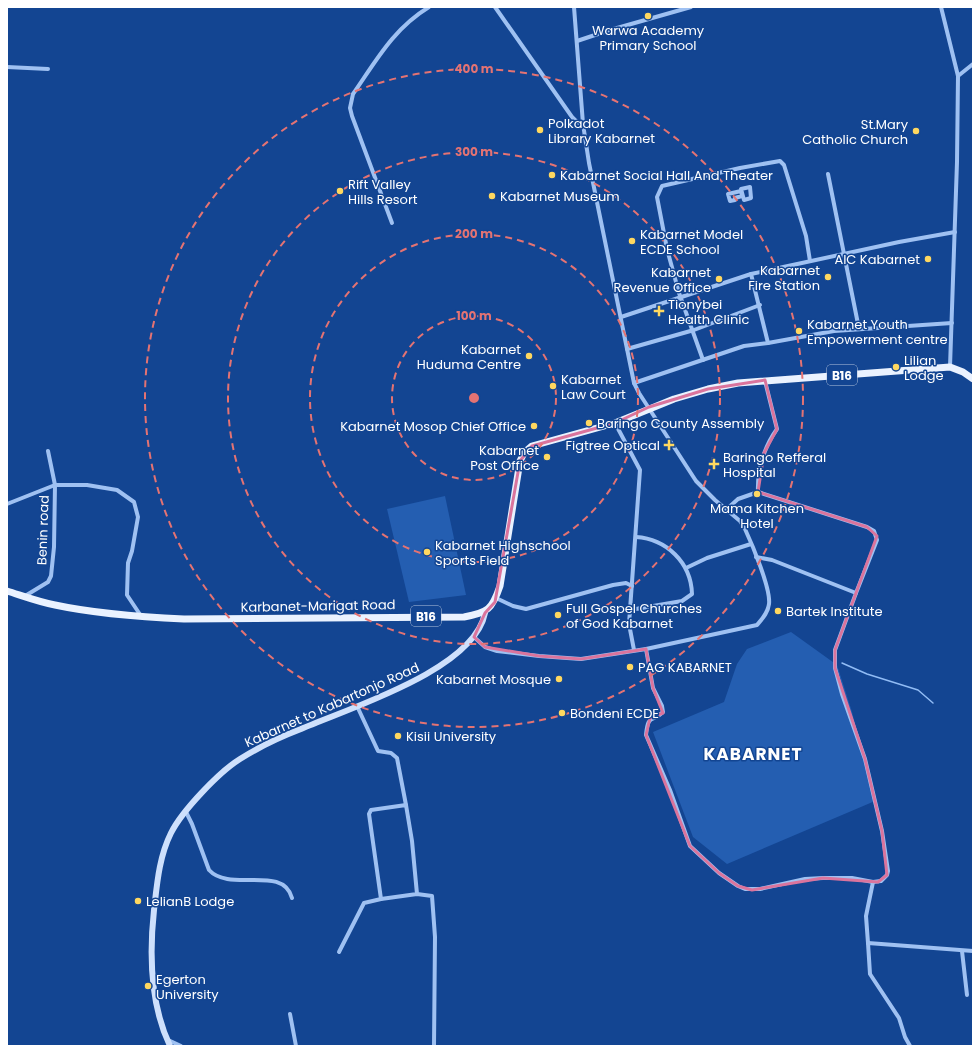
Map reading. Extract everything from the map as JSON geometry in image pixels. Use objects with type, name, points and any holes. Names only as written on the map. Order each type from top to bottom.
[{"type":"main road","name":"B16","points":[[485,613],[496,598],[500,586],[520,462],[524,453],[532,446],[615,423],[649,408],[708,389],[765,380],[950,367],[963,372],[973,379]]},
{"type":"main road","name":"Karbanet-Marigat Road","points":[[7,591],[54,605],[142,617],[184,619],[464,617],[485,613]]},
{"type":"main road","name":"Kabarnet to Kabartonjo Road","points":[[169,1043],[156,1009],[153,991],[153,919],[160,861],[171,832],[186,812],[222,772],[239,760],[280,738],[414,682],[445,662],[474,637],[483,624],[485,613]]},
{"type":"street","points":[[392,223],[352,116],[350,101],[353,94],[392,37],[406,22],[428,7]]},
{"type":"street","points":[[495,7],[572,117],[577,122],[583,124]]},
{"type":"street","points":[[474,637],[485,647],[539,656],[580,659],[614,655],[757,625],[767,612],[769,602],[756,557],[745,529],[727,508],[714,500],[696,481],[634,383],[589,163],[583,124],[574,7]]},
{"type":"street","points":[[577,41],[691,7]]},
{"type":"street","points":[[940,7],[958,76],[955,232],[950,367]]},
{"type":"street","points":[[958,76],[973,64]]},
{"type":"street","points":[[7,67],[48,69]]},
{"type":"street","points":[[703,360],[694,330],[672,270],[657,197],[662,186],[740,168],[780,161],[784,165],[796,203],[810,261]]},
{"type":"street","points":[[828,174],[859,328]]},
{"type":"street","points":[[621,317],[751,274],[955,232]]},
{"type":"street","points":[[751,274],[760,305],[768,343]]},
{"type":"street","points":[[627,349],[694,330],[760,305]]},
{"type":"street","points":[[634,383],[744,346],[859,328],[952,322]]},
{"type":"street","points":[[758,492],[757,481],[764,453],[768,441],[776,429],[765,380]]},
{"type":"street","points":[[615,423],[640,470],[629,624],[634,650]]},
{"type":"street","name":"Benin road","points":[[25,596],[48,582],[51,576],[54,546],[55,485],[48,451]]},
{"type":"street","points":[[7,504],[55,485],[88,485],[117,490],[134,502],[138,517],[132,551],[128,563],[127,595],[142,617]]},
{"type":"street","points":[[646,649],[653,688],[662,706],[663,712],[650,718],[646,735],[670,790],[690,846],[698,855],[708,861],[719,873],[745,889],[760,890],[805,879],[823,878],[852,878],[873,882],[881,881],[887,876],[888,871],[882,831],[862,749],[842,694],[835,668],[835,650],[877,540],[874,531],[852,522],[758,492],[738,499],[727,508]]},
{"type":"street","points":[[630,610],[682,601],[690,597],[692,590],[686,568],[682,561],[667,546],[649,538],[636,537]]},
{"type":"street","points":[[686,568],[707,558],[751,544]]},
{"type":"street","points":[[756,557],[772,560],[856,592]]},
{"type":"street","points":[[496,598],[513,606],[526,609],[614,585],[626,583],[632,586]]},
{"type":"street","points":[[357,705],[378,751],[391,753],[397,758],[412,841],[417,894]]},
{"type":"street","points":[[381,899],[369,811],[406,805]]},
{"type":"street","points":[[186,812],[209,870],[214,876],[234,879],[277,881],[285,885],[291,892],[292,898]]},
{"type":"street","points":[[873,882],[866,916],[870,974],[899,1018],[905,1037],[910,1046]]},
{"type":"street","points":[[339,952],[364,903],[417,894],[432,896],[435,937],[434,1046]]},
{"type":"street","points":[[868,943],[973,951]]},
{"type":"street","points":[[962,950],[967,995]]},
{"type":"street","points":[[290,1014],[296,1046]]},
{"type":"street","points":[[169,1043],[181,1046]]},
{"type":"highlighted area","points":[[765,380],[777,429],[764,453],[758,492],[867,527],[877,536],[835,650],[835,668],[865,759],[882,831],[887,875],[878,882],[823,878],[752,890],[738,886],[719,873],[690,846],[648,742],[646,735],[650,718],[663,713],[653,688],[646,649],[581,659],[539,656],[485,647],[474,637],[485,613],[495,602],[520,461],[532,446],[615,423],[649,407],[708,389]]},
{"type":"shaded area","name":"Kabarnet Highschool Sports Field","points":[[445,496],[466,595],[409,602],[387,509]]},
{"type":"shaded area","points":[[791,632],[837,665],[852,712],[875,801],[727,864],[693,837],[653,732],[724,702],[737,664],[747,649]]},
{"type":"waterway","points":[[842,663],[867,674],[918,690],[933,703]]},
{"type":"place","name":"Warwa Academy Primary School","points":[[648,16]]},
{"type":"place","name":"Polkadot Library Kabarnet","points":[[540,130]]},
{"type":"place","name":"St.Mary Catholic Church","points":[[916,131]]},
{"type":"place","name":"Kabarnet Social Hall And Theater","points":[[552,175]]},
{"type":"place","name":"Rift Valley Hills Resort","points":[[340,191]]},
{"type":"place","name":"Kabarnet Museum","points":[[492,196]]},
{"type":"place","name":"Kabarnet Model ECDE School","points":[[632,241]]},
{"type":"place","name":"AIC Kabarnet","points":[[928,259]]},
{"type":"place","name":"Kabarnet Fire Station","points":[[828,277]]},
{"type":"place","name":"Kabarnet Revenue Office","points":[[719,279]]},
{"type":"place","name":"Tionybei Health Clinic","points":[[659,311]]},
{"type":"place","name":"Kabarnet Youth Empowerment centre","points":[[799,331]]},
{"type":"place","name":"Kabarnet Huduma Centre","points":[[529,356]]},
{"type":"place","name":"Lilian Lodge","points":[[896,367]]},
{"type":"place","name":"Kabarnet Law Court","points":[[553,386]]},
{"type":"place","name":"Baringo County Assembly","points":[[589,423]]},
{"type":"place","name":"Kabarnet Mosop Chief Office","points":[[534,426]]},
{"type":"place","name":"Figtree Optical","points":[[669,445]]},
{"type":"place","name":"Kabarnet Post Office","points":[[547,457]]},
{"type":"place","name":"Baringo Refferal Hospital","points":[[714,464]]},
{"type":"place","name":"Mama Kitchen Hotel","points":[[757,494]]},
{"type":"place","name":"Kabarnet Highschool Sports Field","points":[[427,552]]},
{"type":"place","name":"Bartek Institute","points":[[778,611]]},
{"type":"place","name":"Full Gospel Churches of God Kabarnet","points":[[558,615]]},
{"type":"place","name":"PAG KABARNET","points":[[630,667]]},
{"type":"place","name":"Kabarnet Mosque","points":[[559,679]]},
{"type":"place","name":"Bondeni ECDE","points":[[562,713]]},
{"type":"place","name":"Kisii University","points":[[398,736]]},
{"type":"place","name":"LelianB Lodge","points":[[138,901]]},
{"type":"place","name":"Egerton University","points":[[148,986]]},
{"type":"district","name":"KABARNET","points":[[753,754]]}]
